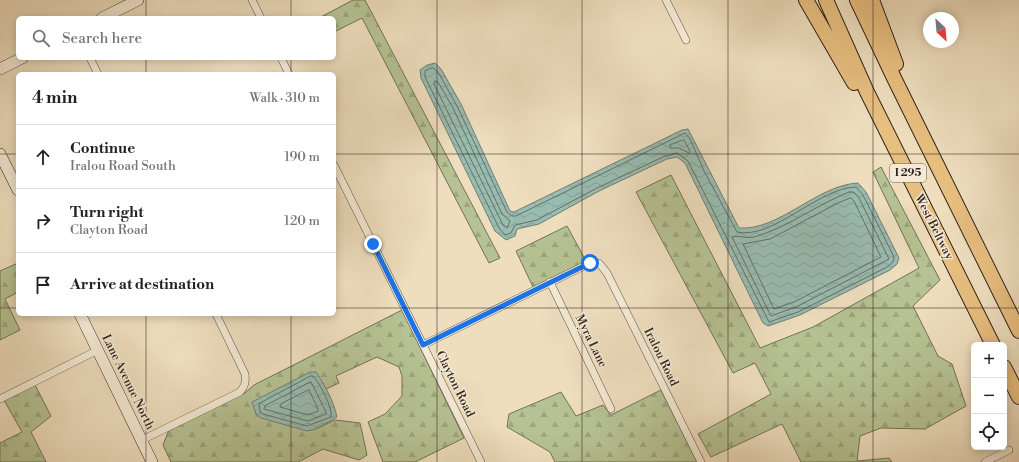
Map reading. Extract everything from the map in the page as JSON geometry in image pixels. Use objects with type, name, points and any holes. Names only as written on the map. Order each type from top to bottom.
[{"type":"highway","points":[[806,0],[861,95],[891,152],[910,178]]},
{"type":"highway","name":"West Beltway","points":[[826,0],[867,92],[992,342]]},
{"type":"highway","name":"I 295","points":[[857,0],[926,145],[1019,330]]},
{"type":"highway","points":[[872,0],[926,145]]},
{"type":"highway","points":[[1007,373],[1019,397]]},
{"type":"main road","points":[[106,16],[138,0]]},
{"type":"main road","points":[[0,69],[18,60]]},
{"type":"main road","points":[[0,154],[16,186]]},
{"type":"main road","name":"Lane Avenue North","points":[[81,316],[152,462]]},
{"type":"street","points":[[252,0],[260,16]]},
{"type":"street","points":[[666,0],[686,40]]},
{"type":"street","points":[[91,60],[97,72]]},
{"type":"street","points":[[282,60],[288,72]]},
{"type":"street","name":"Clayton Road","points":[[336,170],[481,462]]},
{"type":"street","name":"Iralou Road","points":[[550,282],[590,263],[599,263],[607,273],[701,462]]},
{"type":"street","points":[[423,345],[550,282]]},
{"type":"street","name":"Myra Lane","points":[[550,282],[611,409]]},
{"type":"street","points":[[142,440],[240,392],[244,387],[246,381],[245,374],[217,316]]},
{"type":"street","points":[[0,399],[98,350]]},
{"type":"street","points":[[985,462],[1009,450]]},
{"type":"green space","points":[[353,0],[365,0],[500,258],[489,263],[362,18],[336,31],[336,16],[323,16]]},
{"type":"green space","points":[[881,167],[940,280],[913,306],[938,356],[952,364],[966,406],[925,429],[881,428],[860,436],[857,461],[889,458],[892,462],[801,462],[782,424],[711,457],[698,434],[771,394],[755,363],[733,373],[636,192],[671,175],[760,348],[813,327],[919,268],[873,172]]},
{"type":"green space","points":[[567,226],[586,261],[533,287],[516,251]]},
{"type":"green space","points":[[16,264],[16,293],[5,299],[20,330],[0,340],[0,271]]},
{"type":"green space","points":[[402,310],[464,438],[415,462],[383,462],[368,422],[385,414],[402,396],[402,376],[399,367],[377,357],[336,376],[339,383],[326,389],[321,380],[316,429],[335,420],[360,423],[367,455],[359,460],[323,449],[298,462],[171,462],[163,445],[169,430],[245,393],[254,385]]},
{"type":"green space","points":[[35,385],[51,416],[31,432],[46,462],[0,462],[0,443],[22,432],[4,400]]},
{"type":"green space","points":[[661,390],[697,462],[555,462],[550,452],[507,427],[509,414],[561,392],[576,416],[603,405],[611,415]]},
{"type":"water","points":[[435,63],[441,69],[461,104],[510,211],[514,212],[682,130],[688,129],[739,228],[754,227],[769,223],[828,191],[858,183],[866,192],[899,258],[897,264],[890,270],[800,315],[768,326],[763,323],[685,163],[677,157],[667,159],[599,191],[539,224],[517,229],[515,236],[506,240],[495,231],[421,78],[420,70],[427,65]]},
{"type":"water","points":[[310,372],[316,372],[323,382],[336,411],[337,417],[316,429],[307,431],[261,418],[256,414],[252,402]]},
{"type":"route","points":[[373,244],[423,345],[590,263]]}]
